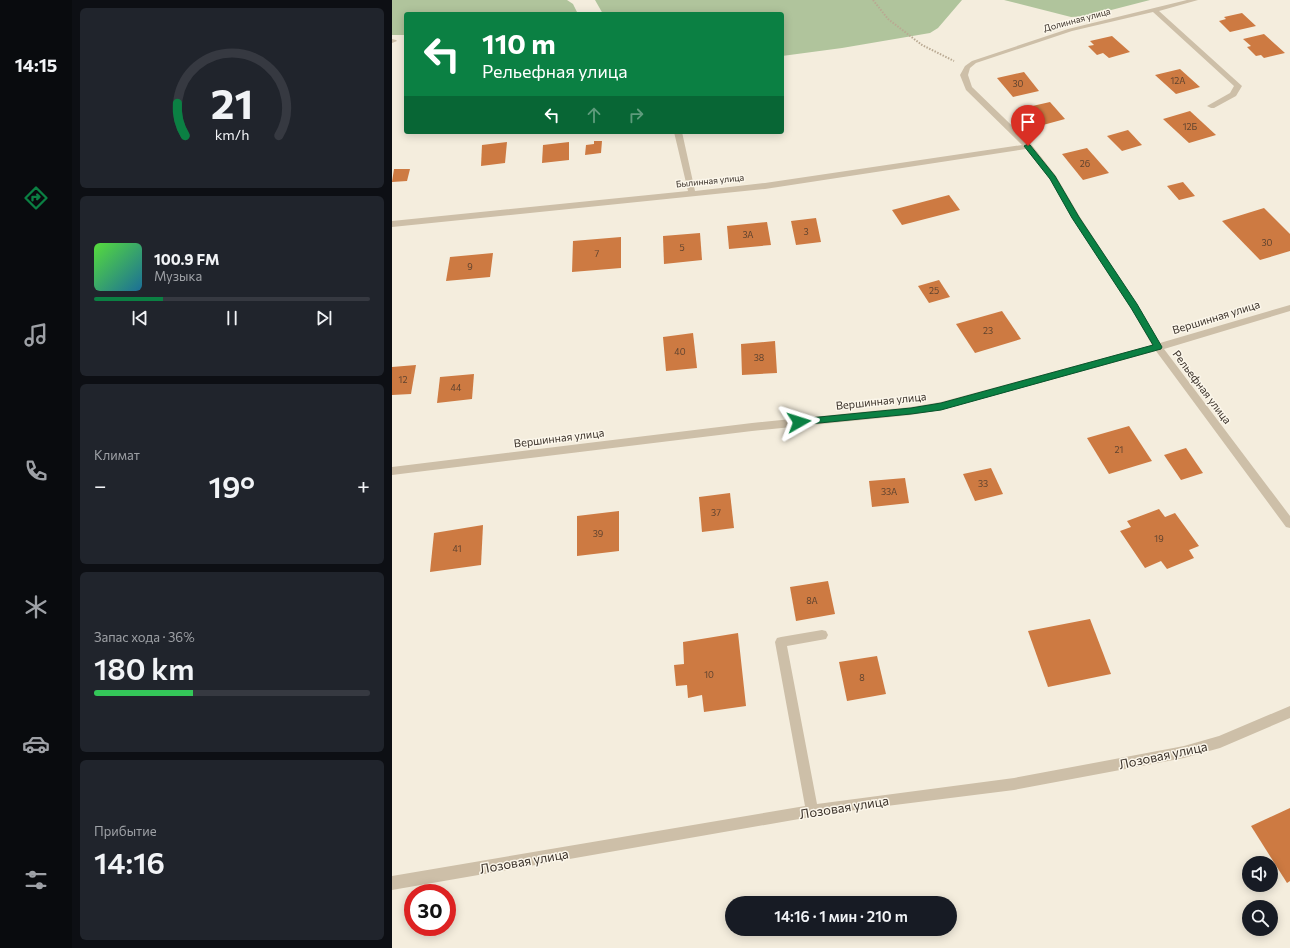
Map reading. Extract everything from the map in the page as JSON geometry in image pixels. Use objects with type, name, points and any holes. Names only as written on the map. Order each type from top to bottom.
[{"type":"street","name":"Долинная улица","points":[[967,67],[974,62],[1070,30],[1196,0]]},
{"type":"street","points":[[1155,10],[1238,86],[1233,94],[1211,106]]},
{"type":"street","name":"Рельефная улица","points":[[967,67],[964,75],[969,88],[1028,146],[1053,178],[1076,218],[1134,306],[1158,347],[1290,524]]},
{"type":"street","points":[[678,134],[692,193]]},
{"type":"street","name":"Былинная улица","points":[[392,224],[765,186],[1028,146]]},
{"type":"street","name":"Вершинная улица","points":[[392,471],[744,428],[911,411],[941,406],[1158,347],[1290,308]]},
{"type":"street","points":[[812,811],[780,642],[822,635]]},
{"type":"street","name":"Лозовая улица","points":[[392,883],[812,811],[1014,784],[1184,752],[1220,742],[1290,712]]},
{"type":"path","points":[[873,0],[888,19],[922,45],[967,67]]},
{"type":"green space","points":[[392,0],[567,0],[573,4],[577,12],[404,12],[404,35],[392,35]]},
{"type":"green space","points":[[595,0],[962,0],[938,28],[930,33],[842,48],[784,56],[784,12],[602,12]]},
{"type":"green space","points":[[1004,0],[1150,0],[1088,16],[1071,17]]},
{"type":"building","points":[[1242,13],[1256,26],[1230,32],[1219,21],[1226,19],[1224,17]]},
{"type":"building","points":[[1264,34],[1285,53],[1264,58],[1261,55],[1256,56],[1247,47],[1251,46],[1243,39]]},
{"type":"building","points":[[1112,36],[1130,52],[1109,58],[1103,53],[1097,55],[1088,46],[1094,45],[1090,41]]},
{"type":"building","points":[[1180,69],[1200,87],[1176,94],[1155,75]]},
{"type":"building","points":[[1024,72],[1039,91],[1013,97],[997,78]]},
{"type":"building","points":[[1050,102],[1065,119],[1043,125],[1028,107]]},
{"type":"building","points":[[1190,111],[1216,135],[1189,143],[1163,119]]},
{"type":"building","points":[[1128,130],[1142,145],[1122,151],[1107,136]]},
{"type":"building","points":[[594,141],[602,141],[601,153],[585,155],[586,145],[594,144]]},
{"type":"building","points":[[507,142],[505,163],[481,166],[482,145]]},
{"type":"building","points":[[569,142],[569,160],[542,163],[543,145]]},
{"type":"building","points":[[1087,148],[1109,173],[1083,180],[1062,154]]},
{"type":"building","points":[[394,169],[410,169],[407,181],[392,182]]},
{"type":"building","points":[[1183,182],[1195,196],[1179,200],[1167,186]]},
{"type":"building","points":[[949,195],[960,210],[902,225],[892,210]]},
{"type":"building","points":[[1264,208],[1290,234],[1290,251],[1260,260],[1222,221]]},
{"type":"building","points":[[816,218],[821,242],[796,245],[791,221]]},
{"type":"building","points":[[767,222],[771,245],[729,249],[727,226]]},
{"type":"building","points":[[700,233],[702,260],[664,264],[663,236]]},
{"type":"building","points":[[621,237],[621,268],[572,272],[573,241]]},
{"type":"building","points":[[493,253],[490,277],[446,281],[450,257]]},
{"type":"building","points":[[939,280],[950,297],[929,303],[918,286]]},
{"type":"building","points":[[1002,311],[1021,339],[975,353],[956,324]]},
{"type":"building","points":[[693,333],[697,368],[666,371],[663,337]]},
{"type":"building","points":[[775,341],[777,373],[742,375],[741,344]]},
{"type":"building","points":[[416,365],[411,394],[392,395],[392,367]]},
{"type":"building","points":[[474,374],[472,399],[437,403],[440,377]]},
{"type":"building","points":[[1129,426],[1152,461],[1109,474],[1087,438]]},
{"type":"building","points":[[1186,448],[1203,473],[1181,480],[1164,455]]},
{"type":"building","points":[[991,468],[1003,494],[975,501],[963,474]]},
{"type":"building","points":[[905,478],[909,503],[872,507],[869,481]]},
{"type":"building","points":[[730,493],[734,528],[702,532],[699,497]]},
{"type":"building","points":[[1159,509],[1165,517],[1175,513],[1199,546],[1189,550],[1194,558],[1167,569],[1161,561],[1145,568],[1120,531],[1131,527],[1127,521]]},
{"type":"building","points":[[619,511],[619,551],[577,556],[577,516]]},
{"type":"building","points":[[483,525],[481,565],[430,572],[434,533]]},
{"type":"building","points":[[828,581],[835,614],[796,621],[790,587]]},
{"type":"building","points":[[1090,619],[1111,674],[1048,687],[1028,631]]},
{"type":"building","points":[[738,633],[746,706],[704,712],[702,695],[688,698],[687,685],[676,686],[674,665],[684,664],[683,642]]},
{"type":"building","points":[[877,656],[886,694],[847,701],[839,662]]},
{"type":"building","points":[[1290,808],[1290,881],[1287,883],[1278,869],[1278,856],[1270,856],[1251,826]]},
{"type":"route","points":[[799,422],[911,411],[941,406],[1158,347],[1134,306],[1076,218],[1053,178],[1028,146]]}]
